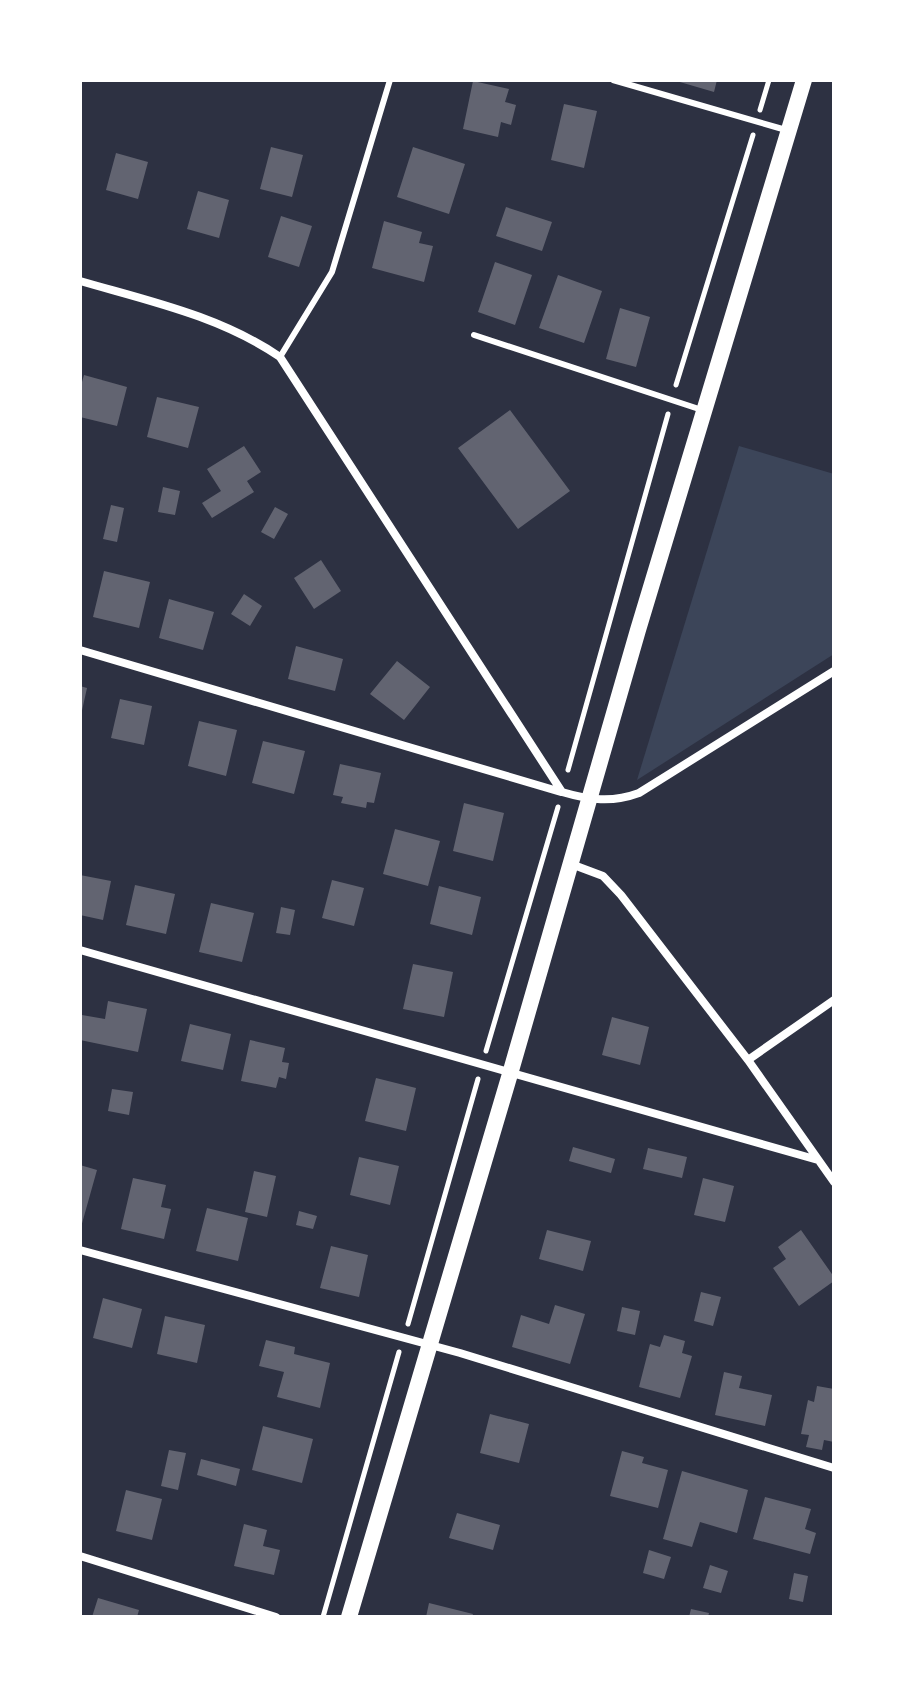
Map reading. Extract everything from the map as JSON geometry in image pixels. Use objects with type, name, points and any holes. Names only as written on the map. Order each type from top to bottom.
[{"type":"main road","points":[[349,1617],[804,80]]},
{"type":"street","points":[[80,281],[217,322],[252,338],[280,357],[562,792]]},
{"type":"street","points":[[80,650],[590,800],[623,799],[639,793],[834,671]]},
{"type":"street","points":[[571,864],[603,876],[621,895],[748,1060],[834,1182]]},
{"type":"street","points":[[80,950],[818,1160]]},
{"type":"street","points":[[748,1060],[834,1000]]},
{"type":"street","points":[[80,1250],[430,1345],[834,1468]]},
{"type":"street","points":[[80,1556],[276,1617]]},
{"type":"lane","points":[[280,357],[332,272],[390,80]]},
{"type":"lane","points":[[613,80],[789,131]]},
{"type":"lane","points":[[474,335],[704,411]]},
{"type":"path","points":[[323,1617],[672,400],[769,80]]},
{"type":"shaded area","points":[[739,446],[834,474],[834,654],[637,780]]},
{"type":"building","points":[[673,80],[717,80],[714,92]]},
{"type":"building","points":[[473,81],[509,89],[505,102],[516,105],[511,125],[501,122],[498,137],[463,129]]},
{"type":"building","points":[[564,104],[597,111],[584,168],[551,160]]},
{"type":"building","points":[[271,147],[303,155],[292,197],[260,189]]},
{"type":"building","points":[[413,147],[465,164],[449,214],[397,197]]},
{"type":"building","points":[[116,153],[148,162],[138,199],[106,190]]},
{"type":"building","points":[[198,191],[229,200],[219,238],[187,229]]},
{"type":"building","points":[[506,207],[552,222],[542,251],[496,236]]},
{"type":"building","points":[[281,216],[312,226],[299,267],[268,257]]},
{"type":"building","points":[[384,221],[422,232],[419,243],[433,246],[424,282],[372,268]]},
{"type":"building","points":[[495,262],[532,275],[515,325],[478,312]]},
{"type":"building","points":[[558,275],[602,291],[584,343],[539,328]]},
{"type":"building","points":[[620,308],[650,317],[636,367],[606,359]]},
{"type":"building","points":[[84,375],[127,387],[117,426],[80,417],[80,389]]},
{"type":"building","points":[[157,397],[199,407],[188,448],[147,437]]},
{"type":"building","points":[[510,410],[570,491],[518,529],[458,448]]},
{"type":"building","points":[[244,446],[261,472],[247,481],[254,492],[212,518],[202,503],[221,491],[207,469]]},
{"type":"building","points":[[163,487],[180,491],[175,515],[158,512]]},
{"type":"building","points":[[111,505],[124,508],[117,542],[103,539]]},
{"type":"building","points":[[275,507],[288,514],[274,539],[261,532]]},
{"type":"building","points":[[321,560],[341,591],[314,609],[294,578]]},
{"type":"building","points":[[104,571],[150,582],[139,628],[93,617]]},
{"type":"building","points":[[244,594],[262,606],[250,626],[231,614]]},
{"type":"building","points":[[169,599],[214,612],[203,650],[159,638]]},
{"type":"building","points":[[296,646],[343,659],[335,691],[288,679]]},
{"type":"building","points":[[397,661],[430,687],[404,720],[370,694]]},
{"type":"building","points":[[80,686],[87,688],[81,715],[80,715]]},
{"type":"building","points":[[120,699],[152,706],[144,745],[111,738]]},
{"type":"building","points":[[199,721],[237,730],[226,776],[188,766]]},
{"type":"building","points":[[263,741],[305,751],[294,794],[252,783]]},
{"type":"building","points":[[340,764],[381,773],[374,803],[367,802],[366,808],[341,803],[343,797],[333,795]]},
{"type":"building","points":[[464,803],[504,813],[493,861],[453,851]]},
{"type":"building","points":[[395,829],[440,841],[428,886],[383,874]]},
{"type":"building","points":[[80,875],[111,881],[103,920],[80,915]]},
{"type":"building","points":[[332,880],[364,888],[354,926],[322,918]]},
{"type":"building","points":[[135,885],[175,894],[166,934],[126,925]]},
{"type":"building","points":[[439,886],[481,897],[472,935],[430,924]]},
{"type":"building","points":[[211,903],[254,913],[242,962],[199,952]]},
{"type":"building","points":[[281,907],[295,910],[290,935],[276,933]]},
{"type":"building","points":[[413,964],[453,972],[444,1017],[403,1009]]},
{"type":"building","points":[[108,1001],[147,1009],[138,1052],[80,1040],[82,1015],[105,1019]]},
{"type":"building","points":[[612,1017],[649,1027],[640,1065],[602,1055]]},
{"type":"building","points":[[190,1024],[231,1034],[223,1070],[181,1061]]},
{"type":"building","points":[[250,1040],[285,1048],[282,1062],[289,1063],[286,1079],[279,1077],[276,1088],[241,1081]]},
{"type":"building","points":[[376,1078],[416,1088],[406,1131],[365,1121]]},
{"type":"building","points":[[112,1089],[133,1092],[129,1115],[108,1111]]},
{"type":"building","points":[[573,1147],[615,1159],[611,1173],[569,1161]]},
{"type":"building","points":[[648,1148],[687,1157],[682,1178],[643,1169]]},
{"type":"building","points":[[359,1157],[399,1166],[390,1205],[350,1195]]},
{"type":"building","points":[[80,1165],[97,1170],[81,1227],[80,1227]]},
{"type":"building","points":[[254,1171],[276,1176],[267,1217],[245,1212]]},
{"type":"building","points":[[133,1178],[166,1185],[161,1207],[171,1209],[164,1239],[121,1229]]},
{"type":"building","points":[[703,1178],[734,1186],[725,1222],[694,1215]]},
{"type":"building","points":[[207,1208],[248,1218],[238,1261],[196,1251]]},
{"type":"building","points":[[299,1211],[317,1216],[313,1229],[296,1225]]},
{"type":"building","points":[[547,1230],[591,1241],[583,1271],[539,1259]]},
{"type":"building","points":[[801,1230],[834,1281],[799,1306],[773,1268],[786,1259],[778,1247]]},
{"type":"building","points":[[331,1246],[368,1255],[359,1297],[320,1288]]},
{"type":"building","points":[[701,1292],[721,1297],[713,1326],[694,1321]]},
{"type":"building","points":[[103,1298],[142,1309],[132,1348],[93,1338]]},
{"type":"building","points":[[555,1305],[585,1314],[570,1364],[512,1347],[521,1315],[549,1324]]},
{"type":"building","points":[[622,1307],[640,1311],[635,1335],[617,1331]]},
{"type":"building","points":[[165,1316],[205,1325],[197,1363],[157,1354]]},
{"type":"building","points":[[664,1335],[685,1341],[682,1353],[692,1356],[680,1398],[639,1387],[650,1344],[660,1347]]},
{"type":"building","points":[[266,1340],[295,1347],[294,1354],[330,1363],[320,1408],[277,1397],[284,1372],[259,1366]]},
{"type":"building","points":[[724,1372],[742,1376],[739,1388],[772,1395],[765,1426],[715,1415]]},
{"type":"building","points":[[817,1386],[834,1389],[834,1442],[824,1440],[822,1450],[806,1447],[809,1435],[801,1434],[808,1400],[814,1402]]},
{"type":"building","points":[[490,1414],[529,1424],[519,1463],[480,1453]]},
{"type":"building","points":[[263,1426],[313,1439],[302,1483],[252,1470]]},
{"type":"building","points":[[169,1450],[186,1453],[178,1490],[161,1486]]},
{"type":"building","points":[[622,1451],[644,1457],[642,1463],[668,1470],[658,1508],[610,1496]]},
{"type":"building","points":[[201,1459],[240,1469],[236,1486],[197,1475]]},
{"type":"building","points":[[682,1471],[748,1490],[737,1533],[700,1522],[692,1547],[663,1539]]},
{"type":"building","points":[[126,1490],[162,1499],[152,1540],[116,1531]]},
{"type":"building","points":[[765,1497],[811,1509],[805,1529],[816,1533],[810,1554],[753,1539]]},
{"type":"building","points":[[457,1513],[500,1525],[493,1550],[449,1538]]},
{"type":"building","points":[[244,1524],[267,1530],[263,1546],[280,1550],[274,1575],[234,1566]]},
{"type":"building","points":[[649,1550],[671,1557],[664,1579],[643,1573]]},
{"type":"building","points":[[710,1565],[728,1571],[721,1593],[703,1588]]},
{"type":"building","points":[[794,1573],[808,1576],[803,1602],[789,1599]]},
{"type":"building","points":[[98,1598],[139,1610],[137,1617],[92,1617]]},
{"type":"building","points":[[429,1603],[473,1614],[472,1617],[426,1617]]},
{"type":"building","points":[[691,1609],[709,1613],[708,1617],[689,1617]]}]
